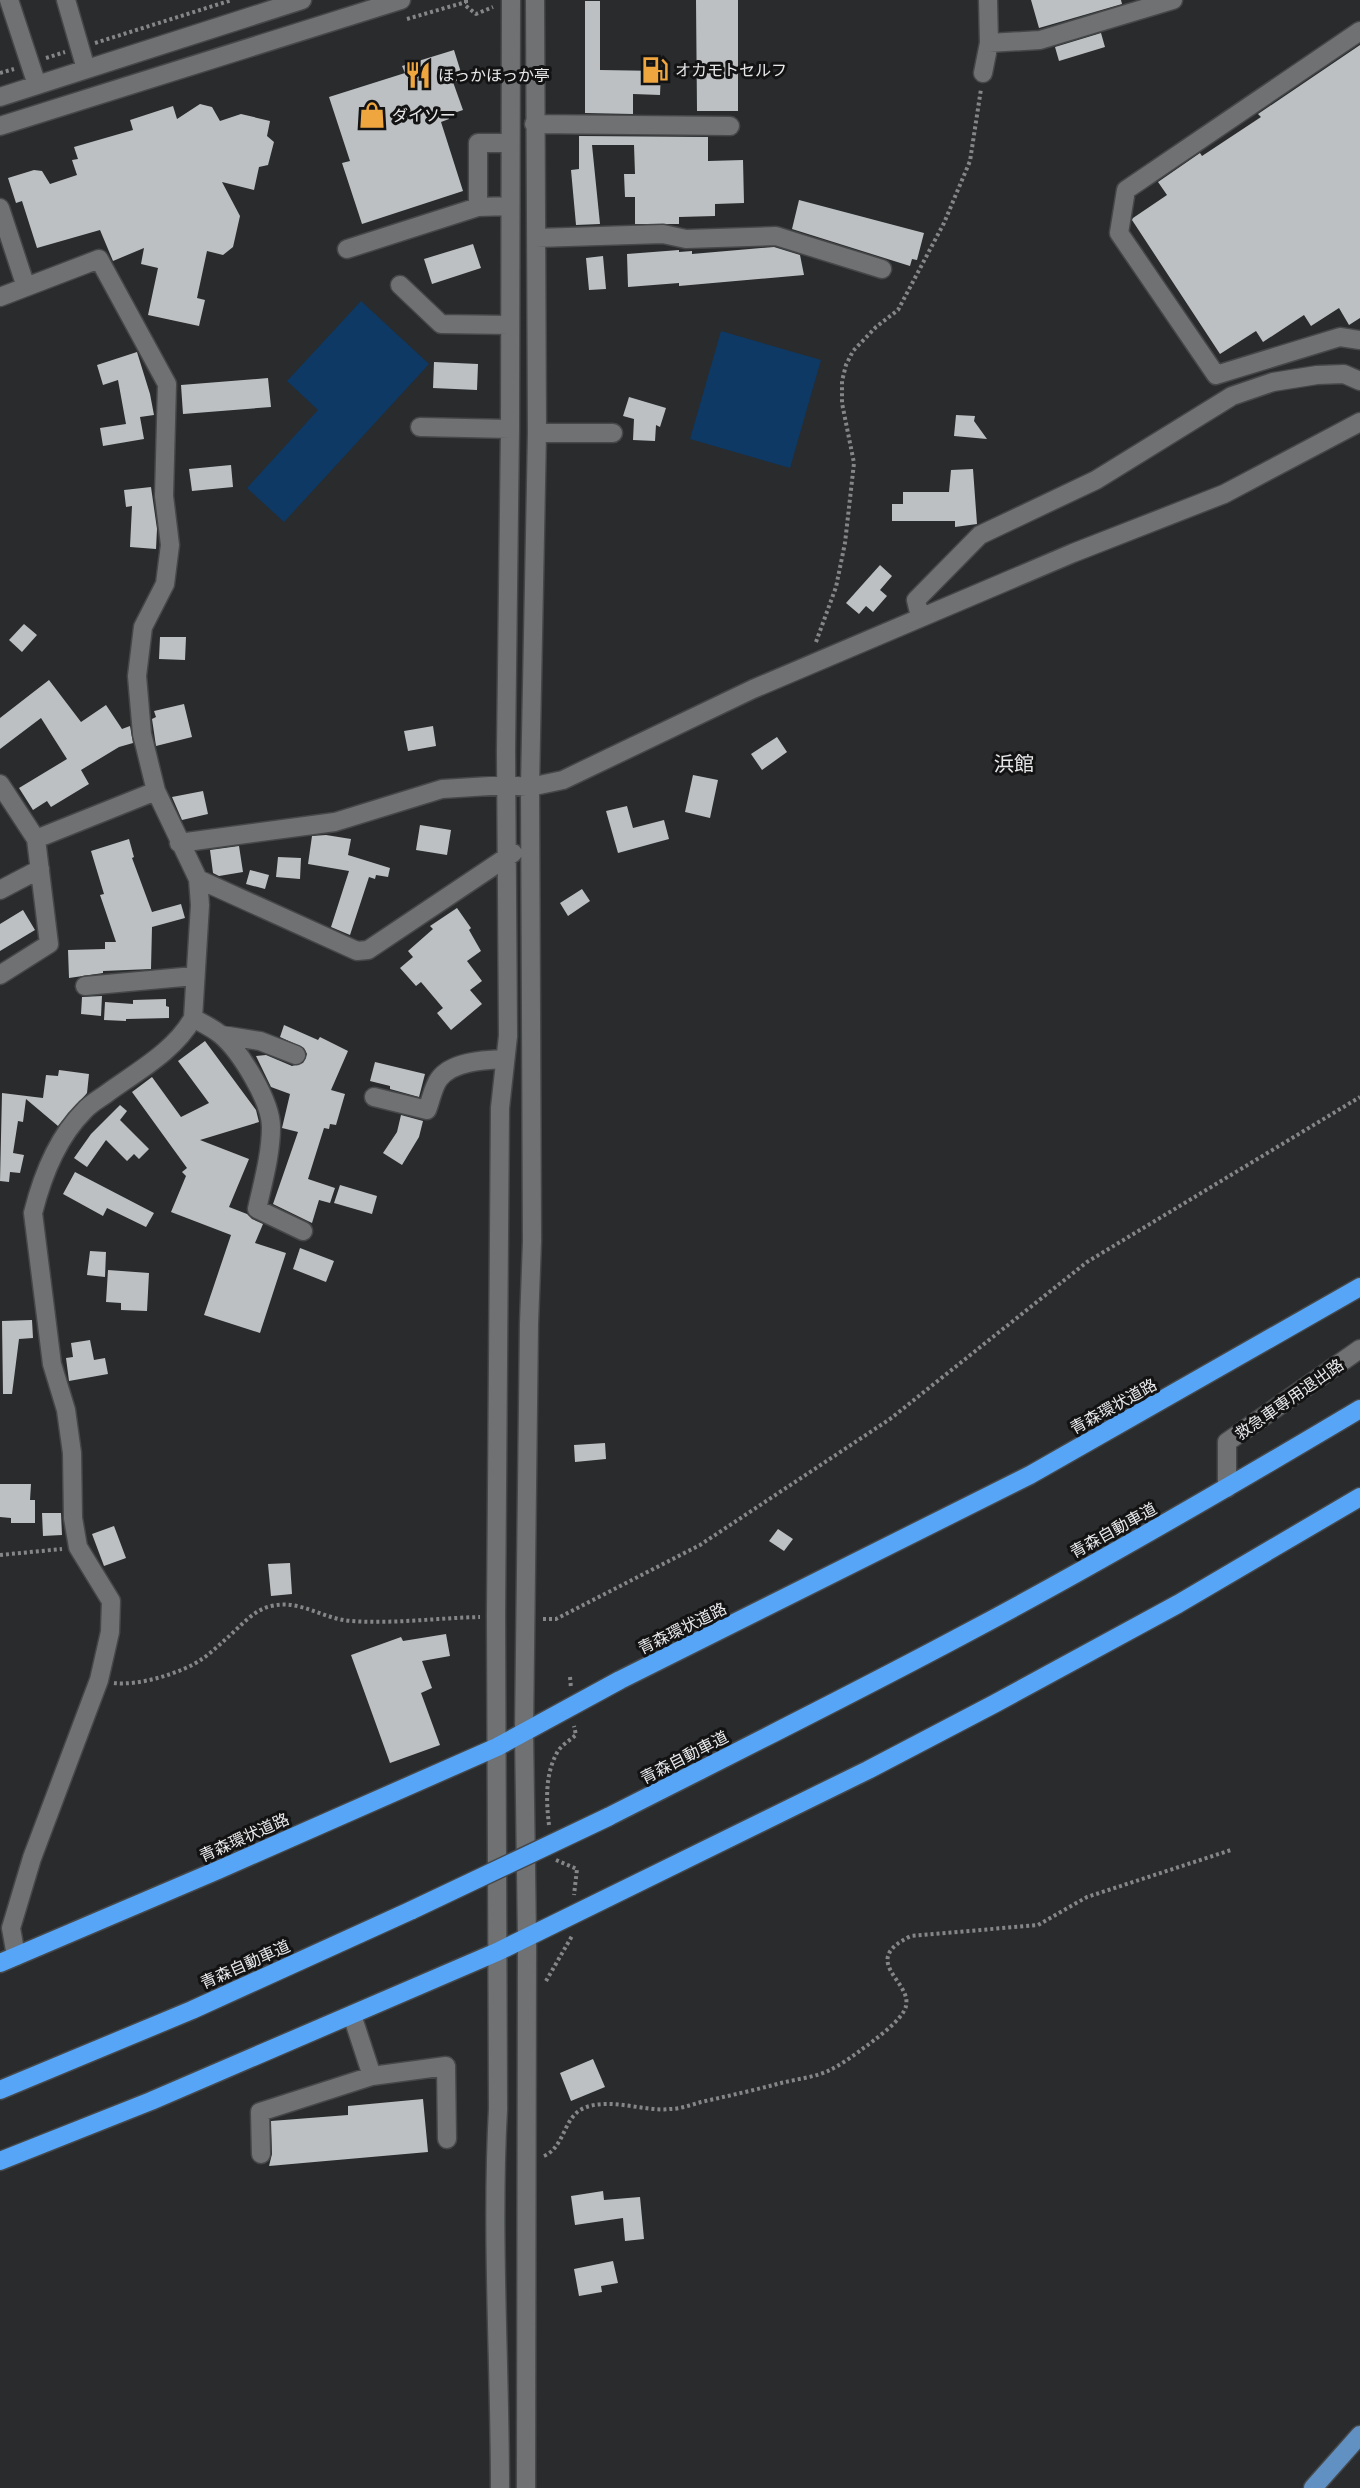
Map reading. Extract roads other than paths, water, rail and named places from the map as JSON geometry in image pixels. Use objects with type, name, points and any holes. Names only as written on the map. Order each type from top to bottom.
[{"type":"highway","name":"青森環状道路","points":[[8,1960],[497,1747],[620,1680],[1030,1475],[1360,1287]]},
{"type":"highway","name":"青森自動車道","points":[[0,2090],[192,2010],[412,1910],[608,1817],[965,1634],[1227,1488],[1360,1409]]},
{"type":"highway","points":[[0,2161],[151,2101],[526,1938],[868,1770],[994,1704],[1178,1604],[1360,1497]]},
{"type":"main road","points":[[1313,2488],[1360,2436]]},
{"type":"street","points":[[9,0],[37,85]]},
{"type":"street","points":[[66,0],[86,69]]},
{"type":"street","points":[[0,97],[302,0]]},
{"type":"street","points":[[0,126],[401,0]]},
{"type":"street","points":[[526,2488],[524,1732],[532,1241],[530,787],[537,434],[535,0]]},
{"type":"street","points":[[983,72],[988,43],[988,0]]},
{"type":"street","points":[[988,43],[1040,40],[1173,0]]},
{"type":"street","points":[[500,2488],[500,2388],[494,2182],[498,2109],[496,1616],[500,1108],[508,1035],[506,785],[510,143],[506,2]]},
{"type":"street","points":[[1360,32],[1126,190],[1119,233],[1216,375],[1340,337],[1360,340]]},
{"type":"street","points":[[534,124],[730,126]]},
{"type":"street","points":[[478,207],[478,143],[510,143]]},
{"type":"street","points":[[347,249],[478,207],[510,206]]},
{"type":"street","points":[[0,208],[26,287]]},
{"type":"street","points":[[536,238],[663,234],[686,239],[777,236],[882,269]]},
{"type":"street","points":[[0,297],[99,259],[167,384],[164,496],[170,545],[165,584],[143,627],[137,676],[142,734],[156,791],[198,879],[200,905],[193,1018],[188,1028],[159,1055],[84,1110],[65,1135],[51,1161],[39,1189],[33,1213],[52,1364],[66,1410],[72,1453],[73,1518],[78,1547],[111,1601],[110,1632],[99,1680],[5,1930],[8,1960]]},
{"type":"street","points":[[400,285],[441,324],[510,325]]},
{"type":"street","points":[[920,617],[916,600],[980,535],[1096,480],[1232,396],[1273,382],[1317,375],[1344,375],[1360,381]]},
{"type":"street","points":[[179,843],[335,822],[442,789],[506,785],[530,787],[563,780],[807,665],[1072,553],[1224,494],[1360,422]]},
{"type":"street","points":[[420,428],[510,429]]},
{"type":"street","points":[[537,434],[613,433]]},
{"type":"street","points":[[36,839],[156,791]]},
{"type":"street","points":[[0,975],[49,944],[36,839],[3,794]]},
{"type":"street","points":[[198,879],[357,951],[369,951],[506,856],[530,844]]},
{"type":"street","points":[[0,890],[40,869]]},
{"type":"street","points":[[85,986],[194,976]]},
{"type":"street","points":[[193,1018],[222,1035],[248,1068],[265,1098],[271,1124],[269,1153],[257,1209],[303,1231]]},
{"type":"street","points":[[222,1035],[260,1041],[296,1055]]},
{"type":"street","points":[[374,1097],[427,1110],[439,1079],[453,1068],[488,1059],[505,1059]]},
{"type":"street","name":"救急車専用退出路","points":[[1227,1488],[1227,1442],[1360,1349]]},
{"type":"street","points":[[352,2015],[372,2076]]},
{"type":"street","points":[[261,2154],[260,2112],[372,2076],[446,2066],[447,2139]]},
{"type":"place","name":"オカモトセルフ","points":[[655,70]]},
{"type":"place","name":"ほっかほっか亭","points":[[418,75]]},
{"type":"place","name":"ダイソー","points":[[372,115]]},
{"type":"district","name":"浜館","points":[[1014,764]]}]
